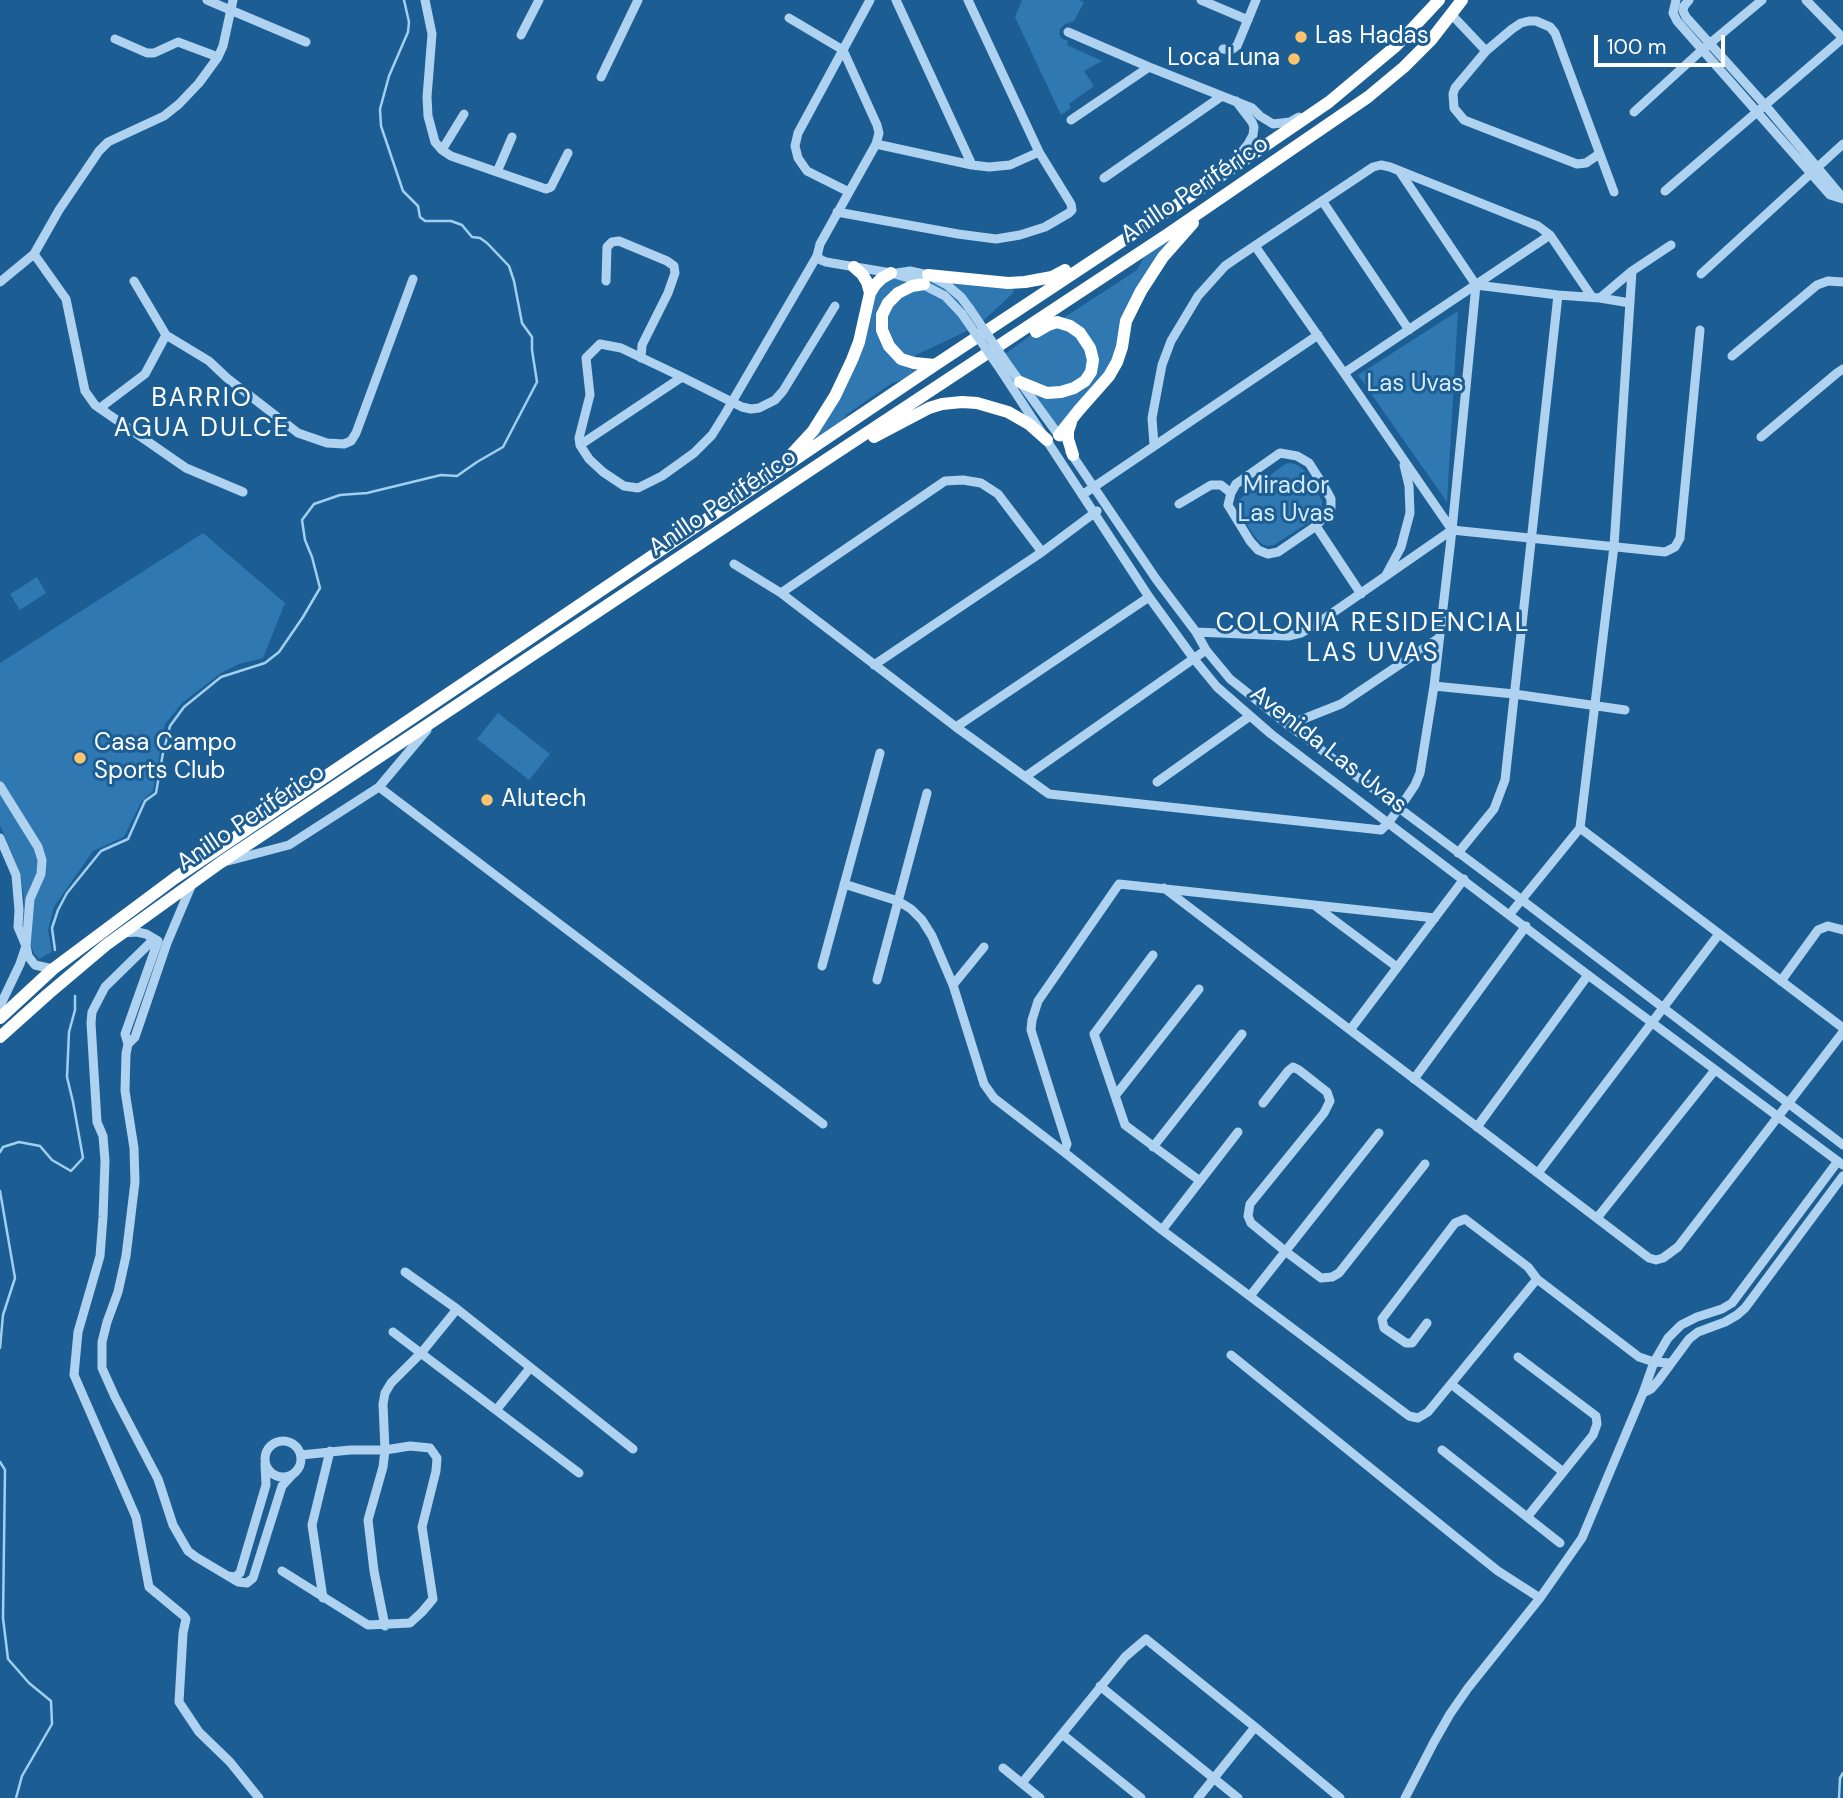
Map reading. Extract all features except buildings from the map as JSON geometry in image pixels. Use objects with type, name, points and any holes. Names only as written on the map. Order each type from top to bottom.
[{"type":"highway","name":"Anillo Periférico","points":[[0,1037],[122,933],[220,863],[1006,343],[1368,97],[1431,40],[1462,0]]},
{"type":"highway","name":"Anillo Periférico","points":[[0,1018],[53,969],[175,878],[1308,116],[1378,63],[1417,26],[1437,1]]},
{"type":"highway","points":[[821,463],[929,408],[942,404],[962,402],[994,407],[1053,438],[1109,376],[1117,362],[1126,321],[1151,274],[1203,211]]},
{"type":"highway","points":[[935,365],[901,359],[889,346],[882,330],[882,315],[888,303],[898,293],[926,280],[1025,282],[1052,277],[1103,252]]},
{"type":"highway","points":[[854,267],[867,282],[870,293]]},
{"type":"highway","points":[[772,475],[813,431],[835,396],[859,342],[870,293],[882,278],[891,274]]},
{"type":"highway","points":[[1006,343],[1057,322],[1080,333],[1090,348],[1093,360],[1091,372],[1085,381],[1074,388],[1061,393],[1048,393],[1020,382]]},
{"type":"highway","points":[[1071,420],[1068,439],[1073,455]]},
{"type":"street","points":[[207,0],[232,4],[306,42]]},
{"type":"street","points":[[425,0],[432,34],[428,116],[435,142],[442,150],[451,156],[546,189],[551,187],[568,153]]},
{"type":"street","points":[[521,35],[539,0]]},
{"type":"street","points":[[601,77],[638,0]]},
{"type":"street","points":[[849,192],[807,171],[798,158],[795,145],[798,133],[870,0]]},
{"type":"street","points":[[896,0],[972,165]]},
{"type":"street","points":[[837,212],[996,239],[1045,227],[1072,209],[1039,152],[968,0]]},
{"type":"street","points":[[1201,0],[1248,20]]},
{"type":"street","points":[[1223,49],[1231,50],[1237,46],[1256,0]]},
{"type":"street","points":[[1676,0],[1673,7],[1674,18],[1706,47],[1814,171],[1843,199]]},
{"type":"street","points":[[1689,0],[1683,11],[1706,47]]},
{"type":"street","points":[[1634,112],[1762,0]]},
{"type":"street","points":[[1665,191],[1843,38],[1806,0]]},
{"type":"street","points":[[0,282],[34,254],[59,210],[108,142],[164,116],[199,83],[223,46],[232,4]]},
{"type":"street","points":[[1451,15],[1486,51]]},
{"type":"street","points":[[789,18],[843,50],[877,125],[879,133],[876,144],[820,244],[817,256],[732,402],[712,435],[694,453],[662,476],[638,488],[624,486],[603,472],[589,459],[580,445],[579,438],[590,395],[586,358],[600,344],[621,348],[732,402],[751,409],[759,408],[775,400],[783,391],[835,306]]},
{"type":"street","points":[[1600,154],[1586,163],[1577,164],[1464,120],[1454,108],[1455,88],[1486,51],[1521,23],[1536,21],[1550,27],[1555,33],[1614,191]]},
{"type":"street","points":[[1068,32],[1252,108],[1273,124]]},
{"type":"street","points":[[114,39],[147,53],[178,42],[218,57]]},
{"type":"street","points":[[1070,120],[1149,67]]},
{"type":"street","points":[[1104,178],[1222,96]]},
{"type":"street","points":[[1225,173],[1248,144],[1254,127],[1234,100]]},
{"type":"street","points":[[442,150],[464,114]]},
{"type":"street","points":[[1252,135],[1263,127],[1308,116]]},
{"type":"street","points":[[497,172],[512,137]]},
{"type":"street","points":[[876,144],[989,167],[1010,165],[1039,152]]},
{"type":"street","points":[[1701,274],[1843,144]]},
{"type":"street","points":[[1154,445],[1152,418],[1162,365],[1171,341],[1198,296],[1226,267],[1373,167],[1381,165],[1538,226],[1550,235],[1596,298]]},
{"type":"street","points":[[734,564],[781,593],[956,727],[1049,794],[1381,830],[1415,785],[1420,773],[1434,686],[1452,530],[1476,285],[1400,172]]},
{"type":"street","points":[[1323,202],[1409,330]]},
{"type":"street","points":[[1344,373],[1550,235]]},
{"type":"street","points":[[606,281],[607,247],[612,242],[619,241],[674,266],[675,273],[668,293],[642,345],[641,358]]},
{"type":"street","points":[[1596,298],[1671,245]]},
{"type":"street","points":[[1255,246],[1452,530]]},
{"type":"street","points":[[34,254],[65,299],[85,391],[95,405],[186,468],[243,492]]},
{"type":"street","name":"Avenida Las Uvas","points":[[817,256],[826,262],[947,285],[961,298],[966,311],[1006,373],[1053,438],[1073,455],[1156,579],[1230,679],[1288,725],[1402,804],[1458,853],[1843,1145]]},
{"type":"street","points":[[1510,914],[1580,828],[1614,546],[1632,271]]},
{"type":"street","points":[[134,281],[166,335],[209,361],[226,378],[298,433],[327,443],[344,444],[351,441],[356,433],[413,279]]},
{"type":"street","points":[[1732,356],[1818,285],[1828,281],[1843,282]]},
{"type":"street","points":[[1476,285],[1630,303]]},
{"type":"street","points":[[1458,853],[1494,809],[1505,780],[1558,295]]},
{"type":"street","points":[[1196,632],[1288,636],[1301,633],[1452,530],[1665,552],[1675,547],[1680,538],[1700,330]]},
{"type":"street","points":[[100,408],[145,374],[166,335]]},
{"type":"street","points":[[1082,495],[1318,335]]},
{"type":"street","points":[[1761,437],[1843,369]]},
{"type":"street","name":"Avenida Las Uvas","points":[[1006,373],[1020,382],[1082,495],[1149,597],[1217,687],[1250,716],[1588,975],[1840,1163]]},
{"type":"street","points":[[580,445],[682,377]]},
{"type":"street","points":[[1280,453],[1297,456],[1309,463],[1331,499],[1331,509],[1316,526],[1278,552],[1268,554],[1258,550],[1250,541],[1228,505],[1231,493],[1236,484],[1280,453]]},
{"type":"street","points":[[1385,577],[1401,547],[1410,513],[1409,486],[1403,459]]},
{"type":"street","points":[[781,593],[945,481],[981,483],[998,494],[1042,551]]},
{"type":"street","points":[[1179,504],[1211,485],[1218,484],[1231,493]]},
{"type":"street","points":[[874,665],[1042,551],[1106,504]]},
{"type":"street","points":[[1316,526],[1361,594]]},
{"type":"street","points":[[956,727],[1149,597]]},
{"type":"street","points":[[1288,725],[1341,704],[1439,638]]},
{"type":"street","points":[[1024,777],[1206,650]]},
{"type":"street","points":[[1434,686],[1625,709]]},
{"type":"street","points":[[1157,782],[1250,716]]},
{"type":"street","points":[[220,863],[289,845],[379,787],[436,719]]},
{"type":"street","points":[[821,966],[880,753]]},
{"type":"street","points":[[0,786],[38,847],[42,860],[41,874],[30,899],[27,956],[35,965],[53,969]]},
{"type":"street","points":[[379,787],[823,1124]]},
{"type":"street","points":[[877,980],[927,793]]},
{"type":"street","points":[[1164,888],[1649,1258],[1656,1260],[1678,1247],[1843,1030],[1580,828]]},
{"type":"street","points":[[0,838],[16,875],[18,927],[26,946],[0,1006]]},
{"type":"street","points":[[1350,1030],[1464,879]]},
{"type":"street","points":[[192,883],[159,941],[135,1037],[128,1044],[126,1054],[125,1091],[134,1149],[135,1182],[126,1256],[102,1342],[102,1368],[158,1479],[173,1525],[188,1551],[195,1558],[226,1576],[238,1582],[247,1583],[253,1578],[282,1486],[300,1465],[301,1455],[295,1445],[284,1440],[273,1443],[265,1452],[266,1485],[240,1573],[235,1577],[226,1576]]},
{"type":"street","points":[[844,884],[898,901],[922,920],[932,936],[953,985],[984,1084],[994,1098],[1162,1230],[1409,1416],[1418,1419],[1428,1412],[1537,1279]]},
{"type":"street","points":[[1064,1152],[1067,1144],[1031,1030],[1034,1010],[1119,884],[1435,918]]},
{"type":"street","points":[[1312,904],[1397,967]]},
{"type":"street","points":[[1414,1079],[1526,926]]},
{"type":"street","points":[[1781,981],[1818,930],[1828,926],[1843,930]]},
{"type":"street","points":[[122,933],[137,932],[159,941]]},
{"type":"street","points":[[1538,1173],[1719,934]]},
{"type":"street","points":[[159,941],[105,986],[92,1012],[97,1122],[103,1136],[105,1161],[103,1217],[100,1255],[78,1332],[74,1375],[136,1517],[149,1587],[186,1619],[179,1702],[200,1731],[259,1798]]},
{"type":"street","points":[[953,985],[984,947]]},
{"type":"street","points":[[1153,955],[1094,1034],[1125,1125],[1200,1181]]},
{"type":"street","points":[[1477,1127],[1588,975]]},
{"type":"street","points":[[1115,1096],[1199,989]]},
{"type":"street","points":[[1153,1147],[1242,1034]]},
{"type":"street","points":[[1263,1103],[1293,1068],[1327,1092],[1330,1101],[1324,1114],[1250,1204],[1248,1216],[1251,1223],[1321,1278],[1339,1273],[1425,1164]]},
{"type":"street","points":[[1597,1218],[1715,1070]]},
{"type":"street","points":[[1162,1230],[1238,1132]]},
{"type":"street","points":[[1250,1296],[1379,1133]]},
{"type":"street","points":[[1405,1798],[1450,1714],[1540,1598],[1582,1538],[1654,1362],[1668,1338],[1681,1325],[1722,1310],[1732,1303],[1840,1163]]},
{"type":"street","points":[[1643,1393],[1651,1389],[1689,1339],[1698,1332],[1725,1322],[1745,1308],[1843,1176]]},
{"type":"street","points":[[1427,1323],[1412,1342],[1406,1343],[1384,1328],[1382,1319],[1455,1223],[1465,1219],[1528,1267],[1537,1279],[1639,1357],[1670,1363]]},
{"type":"street","points":[[405,1272],[457,1309],[633,1449]]},
{"type":"street","points":[[385,1626],[374,1571],[368,1520],[386,1450],[383,1404],[385,1393],[457,1309]]},
{"type":"street","points":[[393,1332],[579,1473]]},
{"type":"street","points":[[1231,1355],[1498,1571],[1540,1598]]},
{"type":"street","points":[[1518,1357],[1596,1416],[1597,1424],[1593,1435],[1528,1517]]},
{"type":"street","points":[[497,1409],[530,1368]]},
{"type":"street","points":[[1451,1384],[1562,1471]]},
{"type":"street","points":[[282,1571],[368,1626],[410,1623],[433,1599],[422,1527],[438,1458],[430,1448],[410,1446],[301,1455]]},
{"type":"street","points":[[1442,1450],[1560,1542]]},
{"type":"street","points":[[323,1598],[312,1525],[330,1451]]},
{"type":"street","points":[[265,1464],[272,1474],[283,1478],[292,1475]]},
{"type":"street","points":[[1022,1783],[1100,1686],[1125,1657],[1146,1639],[1340,1798]]},
{"type":"street","points":[[1100,1686],[1238,1798]]},
{"type":"street","points":[[1198,1798],[1255,1727]]},
{"type":"street","points":[[1062,1734],[1141,1798]]},
{"type":"street","points":[[1003,1768],[1040,1798]]},
{"type":"green space","points":[[1022,0],[1084,2],[1074,21],[1065,24],[1059,34],[1062,39],[1068,41],[1067,45],[1102,61],[1084,71],[1094,86],[1069,104],[1071,108],[1061,115],[1015,17]]},
{"type":"green space","points":[[1168,234],[1175,244],[1141,291],[1117,362],[1059,435],[1002,356],[1137,270],[1150,246]]},
{"type":"green space","points":[[891,273],[1015,282],[1013,293],[984,320],[916,355],[914,363],[920,375],[892,383],[846,415],[836,432],[821,442],[813,431],[835,396],[870,293]]},
{"type":"green space","name":"Las Uvas","points":[[1458,311],[1447,502],[1358,375]]},
{"type":"green space","name":"Mirador Las Uvas","points":[[1291,463],[1304,470],[1322,501],[1322,511],[1274,545],[1268,546],[1256,538],[1238,512],[1237,506],[1247,493],[1285,464]]},
{"type":"green space","name":"Casa Campo Sports Club","points":[[203,533],[285,603],[263,658],[239,664],[221,673],[182,703],[165,724],[153,791],[141,802],[124,837],[93,851],[54,907],[48,930],[52,952],[39,959],[23,928],[24,898],[20,872],[0,825],[0,663]]},
{"type":"green space","points":[[37,577],[46,593],[20,610],[10,594]]},
{"type":"green space","points":[[498,713],[550,754],[529,780],[477,739]]},
{"type":"waterway","points":[[55,950],[52,928],[67,893],[101,851],[128,839],[145,801],[156,793],[170,726],[184,707],[221,677],[265,663],[279,652],[320,588],[305,540],[302,520],[314,504],[340,495],[367,493],[441,475],[457,476],[503,447],[537,382],[532,337],[522,323],[509,266],[487,243],[472,237],[462,225],[451,221],[425,221],[420,217],[418,206],[403,191],[381,126],[380,109],[389,76],[408,32],[409,22],[404,0]]},
{"type":"waterway","points":[[0,1152],[3,1147],[19,1142],[40,1146],[52,1160],[71,1171],[83,1158],[67,1077],[69,1032],[75,1010],[75,996]]},
{"type":"waterway","points":[[0,1191],[15,1278],[3,1315],[0,1348]]},
{"type":"waterway","points":[[0,1462],[5,1470],[3,1618],[8,1659],[29,1683],[51,1701],[52,1724],[22,1776],[16,1798]]},
{"type":"waterway","points":[[1839,1798],[1840,1778],[1843,1773]]},
{"type":"place","name":"Las Hadas","points":[[1301,37]]},
{"type":"place","name":"Loca Luna","points":[[1294,59]]},
{"type":"place","name":"Casa Campo Sports Club","points":[[80,758]]},
{"type":"place","name":"Alutech","points":[[487,800]]},
{"type":"district","name":"BARRIO AGUA DULCE","points":[[202,414]]},
{"type":"district","name":"COLONIA RESIDENCIAL LAS UVAS","points":[[1373,639]]}]
